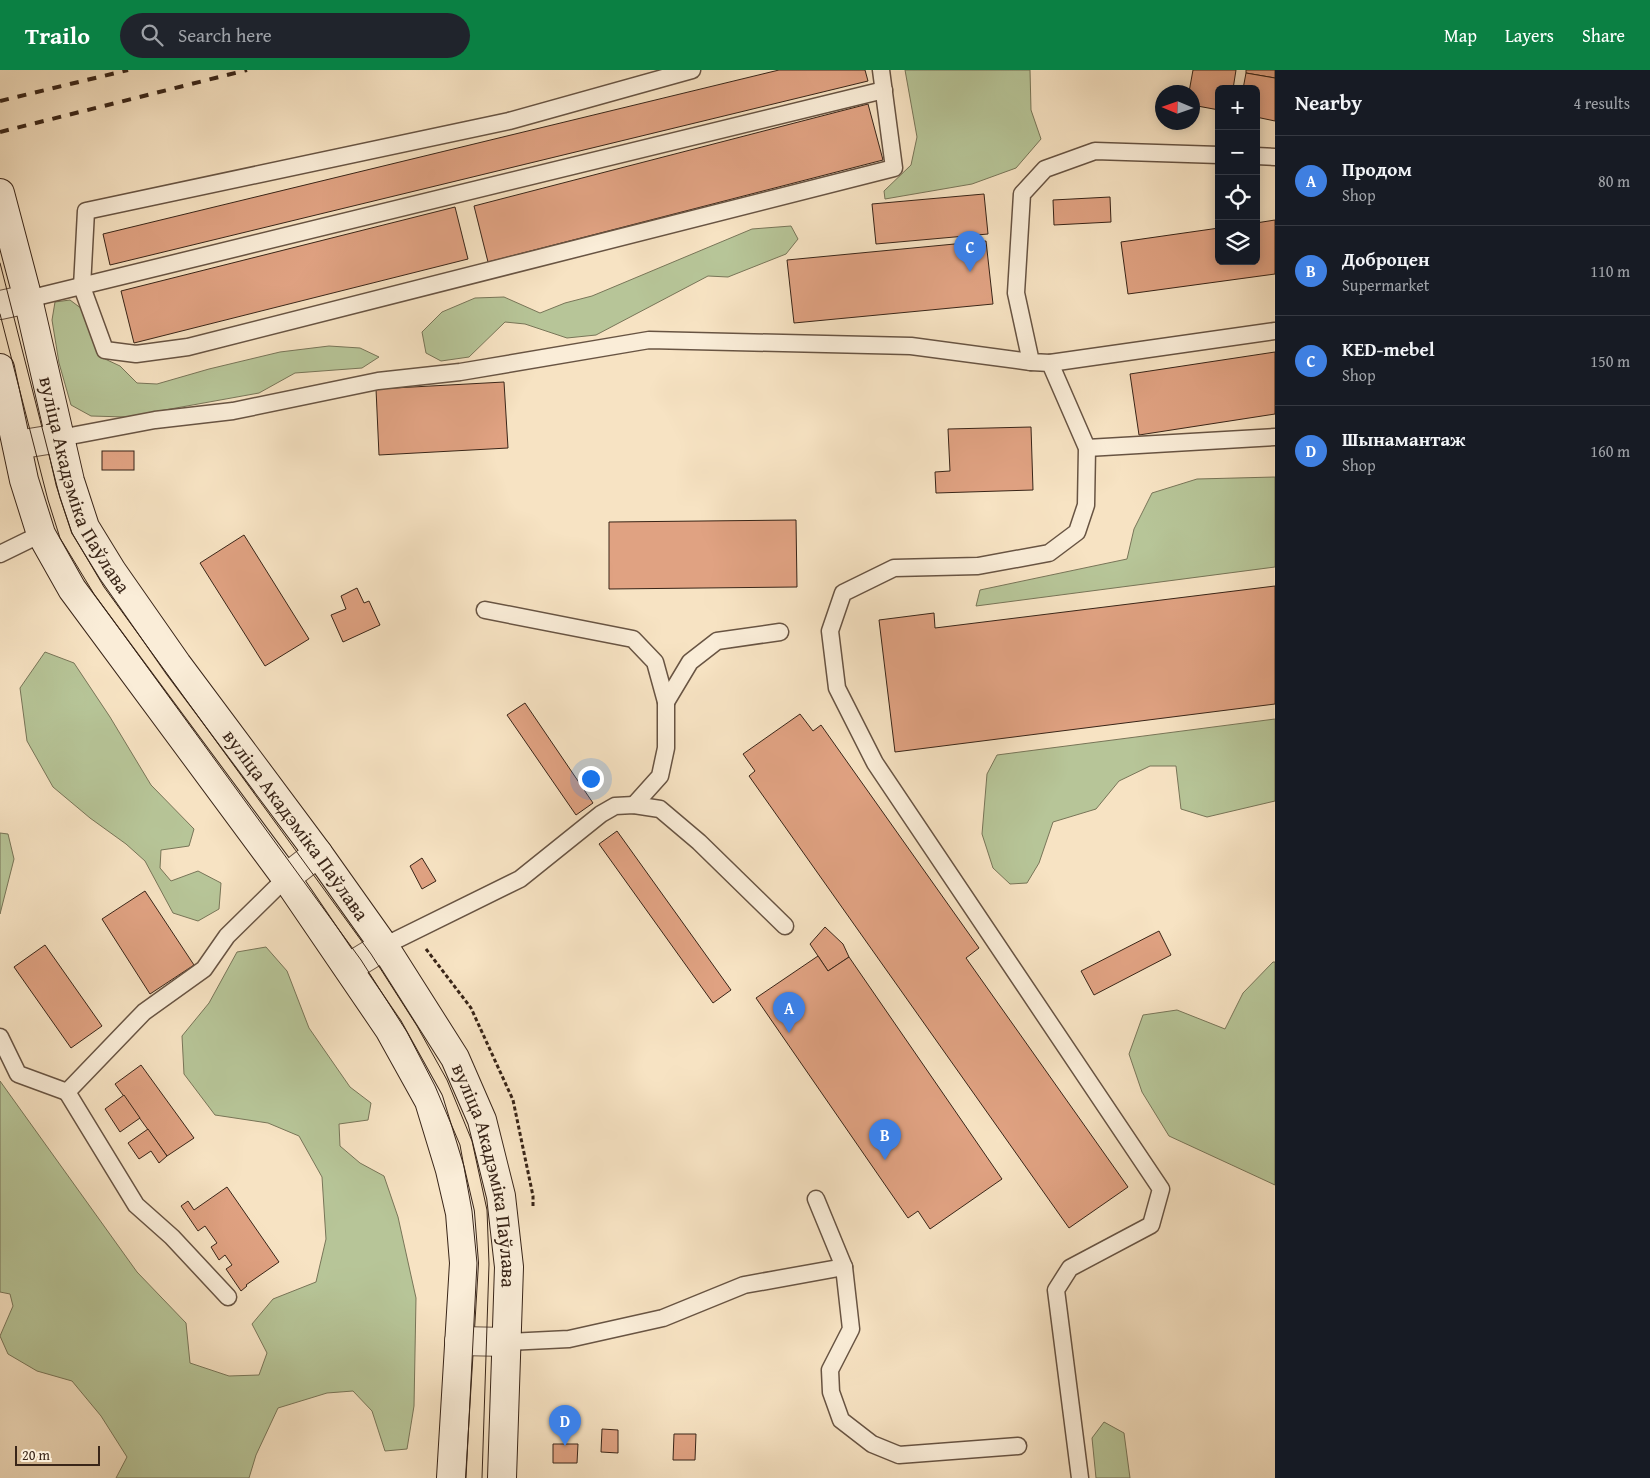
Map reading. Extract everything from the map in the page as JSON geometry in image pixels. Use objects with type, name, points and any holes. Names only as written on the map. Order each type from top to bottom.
[{"type":"main road","name":"вуліца Акадэміка Паўлава","points":[[0,193],[28,300],[70,482],[85,527],[112,571],[183,671],[318,853],[384,946],[454,1058],[482,1120],[502,1205],[509,1267],[502,1478]]},
{"type":"main road","points":[[0,305],[28,300]]},
{"type":"main road","name":"вуліца Акадэміка Паўлава","points":[[0,368],[24,480],[41,534],[72,589],[286,878],[389,1029],[429,1101],[450,1170],[460,1213],[464,1263],[451,1478]]},
{"type":"main road","points":[[17,445],[60,438]]},
{"type":"main road","points":[[286,878],[318,853]]},
{"type":"main road","points":[[348,968],[384,946]]},
{"type":"main road","points":[[459,1341],[507,1342]]},
{"type":"lane","points":[[692,70],[509,120],[86,211],[82,287],[104,350],[136,354],[188,347],[894,168],[881,70]]},
{"type":"lane","points":[[28,300],[884,90]]},
{"type":"lane","points":[[1031,362],[1016,293],[1022,194],[1045,169],[1095,151],[1215,155]]},
{"type":"lane","points":[[1260,156],[1275,157]]},
{"type":"lane","points":[[60,438],[155,420],[233,411],[378,381],[460,372],[649,340],[911,346],[1050,363],[1275,331]]},
{"type":"lane","points":[[1050,363],[1087,448],[1086,505],[1077,532],[1049,553],[978,566],[894,568],[843,593],[830,631],[837,688],[875,763],[1161,1189],[1151,1225],[1070,1268],[1056,1290],[1080,1478]]},
{"type":"lane","points":[[1087,448],[1275,437]]},
{"type":"lane","points":[[0,554],[41,534]]},
{"type":"lane","points":[[485,610],[633,639],[655,662],[666,702],[666,748],[660,776],[634,805]]},
{"type":"lane","points":[[666,702],[690,662],[717,641],[780,632]]},
{"type":"lane","points":[[384,946],[520,879],[601,814],[615,806],[634,805],[660,809],[699,842],[785,926]]},
{"type":"lane","points":[[67,1092],[144,1012],[204,968],[227,936],[286,878]]},
{"type":"lane","points":[[0,1037],[18,1074],[67,1092],[136,1204],[172,1237],[228,1297]]},
{"type":"lane","points":[[816,1199],[844,1267],[851,1329],[830,1370],[831,1392],[841,1420],[872,1444],[899,1455],[1018,1446]]},
{"type":"lane","points":[[507,1342],[570,1339],[663,1318],[744,1286],[844,1267]]},
{"type":"green space","points":[[905,70],[1030,70],[1031,110],[1041,139],[1016,168],[972,184],[885,199],[884,191],[911,165],[917,137]]},
{"type":"green space","points":[[791,226],[798,239],[786,254],[728,277],[708,276],[596,335],[567,338],[525,324],[505,322],[469,357],[441,361],[426,353],[422,332],[442,312],[475,298],[504,297],[540,313],[565,303],[592,296],[752,229]]},
{"type":"green space","points":[[70,300],[86,312],[105,359],[120,366],[137,383],[157,384],[280,352],[329,346],[360,348],[379,357],[362,368],[295,373],[259,393],[126,417],[91,416],[71,405],[59,363],[52,320],[55,302]]},
{"type":"green space","points":[[1275,477],[1275,567],[976,606],[980,590],[1127,559],[1134,529],[1152,493],[1197,479]]},
{"type":"green space","points":[[45,652],[74,663],[110,717],[151,785],[194,829],[189,846],[161,850],[160,868],[171,881],[198,871],[221,883],[219,909],[198,921],[173,913],[145,861],[53,787],[27,741],[20,688]]},
{"type":"green space","points":[[1275,719],[1275,801],[1207,817],[1181,809],[1176,766],[1150,766],[1119,781],[1096,809],[1053,822],[1039,863],[1027,883],[1010,884],[993,868],[982,834],[987,774],[997,755]]},
{"type":"green space","points":[[0,833],[8,834],[14,859],[0,914]]},
{"type":"green space","points":[[266,947],[287,971],[309,1028],[350,1087],[371,1103],[368,1120],[339,1124],[340,1146],[360,1163],[384,1176],[398,1217],[416,1298],[414,1406],[407,1449],[385,1451],[372,1411],[353,1391],[327,1393],[278,1408],[256,1455],[249,1478],[116,1478],[127,1457],[101,1416],[72,1381],[37,1371],[8,1354],[0,1336],[13,1306],[10,1294],[0,1292],[0,1081],[137,1272],[186,1323],[190,1363],[229,1376],[259,1375],[267,1353],[252,1324],[273,1299],[316,1282],[326,1239],[322,1177],[299,1136],[268,1123],[215,1115],[184,1074],[182,1036],[209,1003],[237,952]]},
{"type":"green space","points":[[1275,962],[1275,1185],[1169,1136],[1142,1092],[1129,1054],[1143,1015],[1177,1010],[1225,1029],[1243,993]]},
{"type":"green space","points":[[1104,1422],[1124,1433],[1130,1478],[1096,1478],[1092,1438]]},
{"type":"building","points":[[779,70],[865,70],[868,81],[110,265],[103,234]]},
{"type":"building","points":[[1193,70],[1236,70],[1234,85],[1215,85],[1215,109],[1200,106],[1200,85],[1190,85]]},
{"type":"building","points":[[1246,70],[1275,70],[1275,78],[1246,73]]},
{"type":"building","points":[[1246,73],[1275,78],[1275,121],[1260,118],[1260,85],[1244,85]]},
{"type":"building","points":[[868,104],[883,160],[488,262],[474,206]]},
{"type":"building","points":[[984,194],[988,234],[876,244],[872,204]]},
{"type":"building","points":[[1110,197],[1111,222],[1054,225],[1053,200]]},
{"type":"building","points":[[455,207],[468,259],[134,343],[121,291]]},
{"type":"building","points":[[1275,220],[1275,274],[1128,294],[1121,242],[1215,229],[1215,265],[1260,265],[1260,222]]},
{"type":"building","points":[[986,241],[993,304],[794,323],[787,260]]},
{"type":"building","points":[[1275,352],[1275,414],[1139,435],[1130,374]]},
{"type":"building","points":[[504,382],[508,448],[379,455],[376,389]]},
{"type":"building","points":[[1031,427],[1033,490],[936,493],[935,472],[950,471],[948,429]]},
{"type":"building","points":[[102,451],[134,451],[134,470],[102,470]]},
{"type":"building","points":[[796,520],[797,587],[609,589],[609,522]]},
{"type":"building","points":[[244,535],[309,639],[265,666],[200,563]]},
{"type":"building","points":[[1275,586],[1275,704],[895,752],[879,620],[934,613],[935,628]]},
{"type":"building","points":[[357,588],[364,603],[369,601],[380,625],[343,642],[331,615],[346,609],[341,596]]},
{"type":"building","points":[[525,703],[593,803],[576,815],[507,715]]},
{"type":"building","points":[[800,714],[813,731],[821,725],[979,948],[966,958],[1128,1187],[1069,1228],[749,776],[755,771],[743,754]]},
{"type":"building","points":[[617,831],[731,990],[713,1003],[599,844]]},
{"type":"building","points":[[422,858],[436,881],[422,889],[410,866]]},
{"type":"building","points":[[145,891],[194,965],[150,994],[102,919]]},
{"type":"building","points":[[825,927],[843,944],[849,957],[828,971],[810,944]]},
{"type":"building","points":[[1159,931],[1171,955],[1094,995],[1081,971]]},
{"type":"building","points":[[45,945],[102,1026],[71,1048],[14,967]]},
{"type":"building","points":[[818,956],[828,971],[849,957],[1002,1179],[930,1229],[918,1211],[908,1218],[756,998]]},
{"type":"building","points":[[141,1065],[194,1138],[167,1156],[115,1084]]},
{"type":"building","points":[[124,1095],[140,1118],[120,1132],[105,1109]]},
{"type":"building","points":[[148,1129],[167,1156],[159,1163],[151,1151],[139,1159],[128,1143]]},
{"type":"building","points":[[227,1187],[279,1262],[246,1285],[241,1291],[226,1269],[232,1265],[225,1255],[219,1260],[211,1247],[217,1243],[205,1226],[198,1231],[181,1206],[188,1201],[194,1210]]},
{"type":"building","points":[[602,1429],[618,1430],[618,1453],[601,1452]]},
{"type":"building","points":[[674,1434],[696,1434],[695,1460],[673,1460]]},
{"type":"building","points":[[553,1444],[578,1444],[577,1463],[553,1463]]},
{"type":"tram line","points":[[0,263],[60,498],[72,533],[104,587],[371,954],[417,1026],[447,1080],[472,1141],[487,1210],[489,1264],[482,1478]]},
{"type":"tram line","points":[[0,314],[48,500],[60,538],[94,594],[361,960],[407,1032],[435,1086],[460,1145],[472,1211],[477,1263],[466,1478]]},
{"type":"railway","points":[[0,101],[128,70]]},
{"type":"railway","points":[[0,132],[247,70]]},
{"type":"place","name":"KED-mebel","points":[[970,272]]},
{"type":"place","name":"Продом","points":[[789,1033]]},
{"type":"place","name":"Доброцен","points":[[885,1160]]},
{"type":"place","name":"Шынамантаж","points":[[565,1446]]}]
